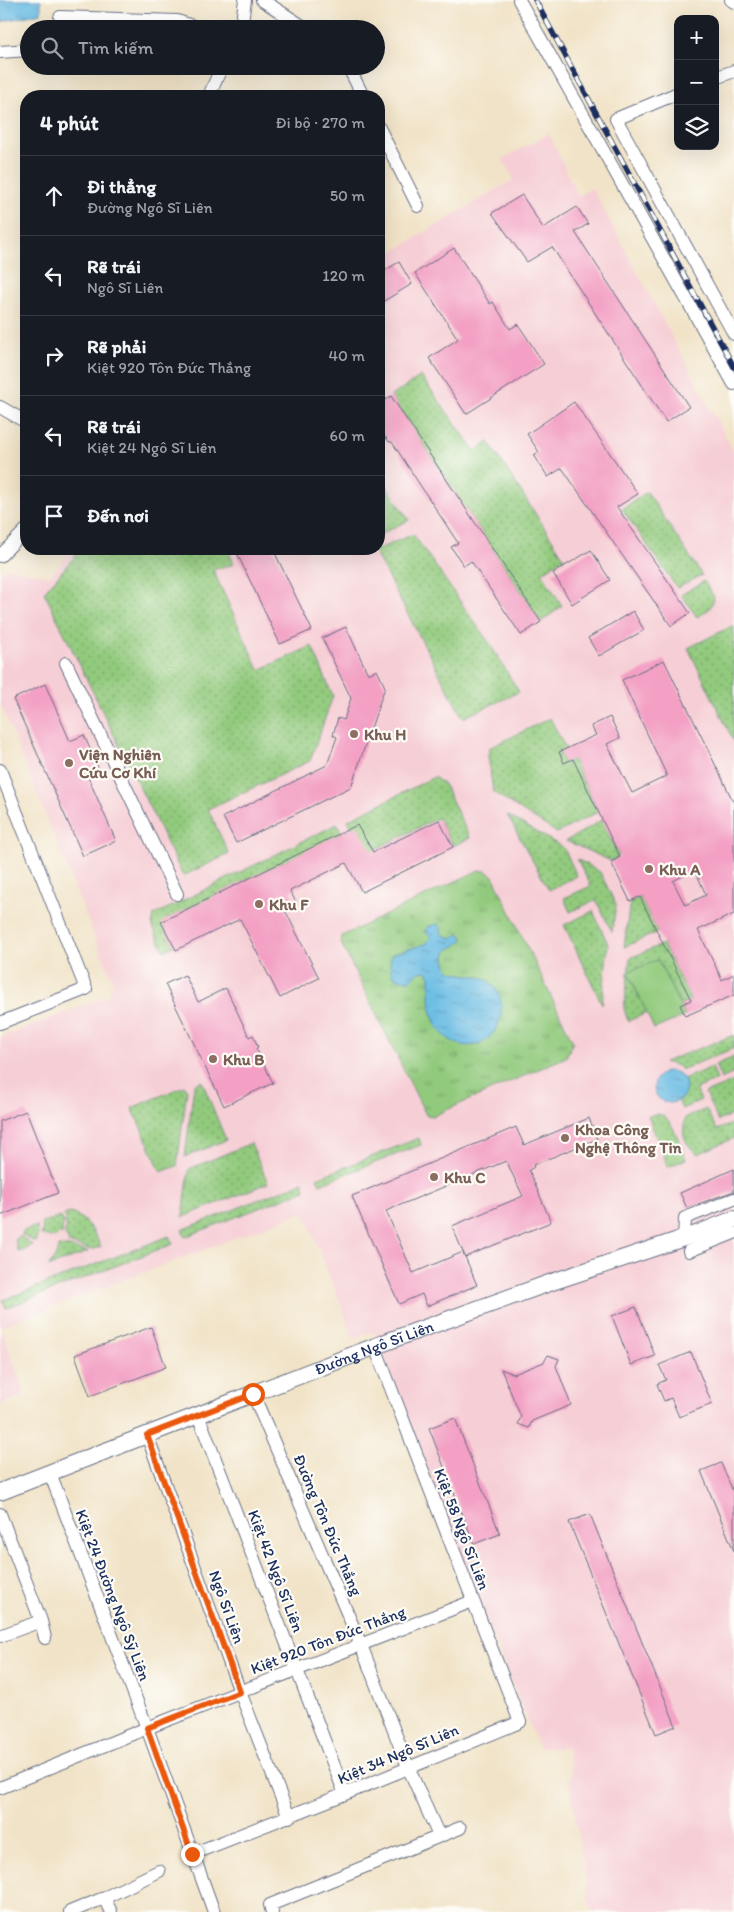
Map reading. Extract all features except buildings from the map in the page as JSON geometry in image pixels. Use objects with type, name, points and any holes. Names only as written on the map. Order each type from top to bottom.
[{"type":"street","points":[[242,20],[245,0]]},
{"type":"street","points":[[262,0],[293,20]]},
{"type":"street","points":[[519,0],[734,384]]},
{"type":"street","points":[[60,17],[147,20]]},
{"type":"street","points":[[0,52],[20,51]]},
{"type":"street","points":[[719,77],[734,71]]},
{"type":"street","points":[[212,90],[218,75]]},
{"type":"street","points":[[352,75],[360,90]]},
{"type":"street","points":[[674,95],[616,119],[734,334]]},
{"type":"street","points":[[385,140],[418,206]]},
{"type":"street","points":[[0,407],[20,419]]},
{"type":"street","points":[[0,556],[20,536]]},
{"type":"street","points":[[66,663],[177,894]]},
{"type":"street","points":[[0,770],[86,989],[0,1023]]},
{"type":"street","points":[[734,1200],[685,1218],[691,1241],[734,1233]]},
{"type":"street","name":"Đường Ngô Sĩ Liên","points":[[0,1492],[375,1347],[552,1282],[691,1241],[734,1219]]},
{"type":"street","name":"Kiệt 58 Ngô Sĩ Liên","points":[[375,1347],[520,1722]]},
{"type":"street","name":"Đường Tôn Đức Thắng","points":[[253,1394],[361,1645],[408,1767],[439,1836]]},
{"type":"street","name":"Kiệt 42 Ngô Sĩ Liên","points":[[198,1415],[345,1794]]},
{"type":"street","name":"Ngô Sĩ Liên","points":[[147,1435],[240,1692],[289,1817]]},
{"type":"street","name":"Kiệt 24 Đường Ngô Sỹ Liên","points":[[50,1473],[147,1728],[214,1912]]},
{"type":"street","points":[[0,1514],[42,1621],[45,1638]]},
{"type":"street","name":"Kiệt 920 Tôn Đức Thắng","points":[[0,1788],[147,1728],[473,1601]]},
{"type":"street","points":[[0,1636],[42,1621]]},
{"type":"street","name":"Kiệt 34 Ngô Sĩ Liên","points":[[192,1854],[289,1817],[520,1722]]},
{"type":"street","points":[[271,1909],[460,1828]]},
{"type":"street","points":[[70,1912],[104,1898],[159,1871]]},
{"type":"street","points":[[104,1898],[111,1912]]},
{"type":"shaded area","points":[[549,134],[578,196],[592,188],[734,452],[734,1912],[594,1912],[589,1903],[570,1784],[571,1763],[566,1748],[539,1748],[495,1642],[377,1338],[373,1331],[354,1339],[304,1212],[0,1327],[0,1038],[108,996],[113,982],[0,703],[0,574],[8,568],[50,576],[68,555],[385,555],[385,256],[514,179],[502,159]]},
{"type":"shaded area","points":[[3,1332],[25,1395],[0,1405],[0,1333]]},
{"type":"green space","points":[[421,376],[475,451],[489,442],[564,558],[542,573],[562,606],[541,622],[391,396]]},
{"type":"green space","points":[[385,484],[409,520],[385,532]]},
{"type":"green space","points":[[647,492],[702,575],[677,588],[622,509]]},
{"type":"green space","points":[[413,534],[490,644],[519,692],[463,718],[376,555],[385,555],[385,546]]},
{"type":"green space","points":[[76,555],[230,555],[234,564],[213,570],[259,670],[312,646],[333,696],[310,761],[208,809],[229,854],[183,876],[44,592]]},
{"type":"green space","points":[[704,581],[714,597],[708,610],[697,617],[681,595]]},
{"type":"green space","points":[[734,625],[734,742],[688,648]]},
{"type":"green space","points":[[550,718],[566,749],[559,753],[564,763],[573,759],[598,812],[557,833],[493,791],[488,756],[489,748]]},
{"type":"green space","points":[[434,777],[444,784],[470,838],[453,846],[438,818],[372,851],[352,828],[348,820]]},
{"type":"green space","points":[[507,815],[564,848],[577,876],[549,890]]},
{"type":"green space","points":[[602,820],[619,856],[611,861],[566,841]]},
{"type":"green space","points":[[337,824],[342,833],[162,922],[174,946],[164,951],[152,925],[154,915]]},
{"type":"green space","points":[[577,859],[600,872],[616,905],[612,932],[596,900],[570,912],[564,898],[591,886]]},
{"type":"green space","points":[[479,870],[486,871],[493,876],[573,1042],[566,1057],[433,1116],[426,1115],[341,943],[342,936]]},
{"type":"green space","points":[[640,897],[658,932],[624,947],[630,901]]},
{"type":"green space","points":[[593,911],[608,944],[602,1004],[564,925]]},
{"type":"green space","points":[[663,944],[691,1000],[680,1005],[658,960],[628,973],[630,958]]},
{"type":"green space","points":[[658,960],[685,1016],[654,1029],[628,972]]},
{"type":"green space","points":[[628,973],[647,1013],[628,1021],[624,1009]]},
{"type":"green space","points":[[734,1035],[734,1048],[681,1070],[678,1066],[664,1062]]},
{"type":"green space","points":[[734,1057],[734,1073],[721,1079],[715,1065]]},
{"type":"green space","points":[[712,1067],[717,1080],[696,1089],[701,1100],[682,1109],[678,1101],[685,1091],[683,1079]]},
{"type":"green space","points":[[202,1081],[226,1140],[185,1157],[194,1085]]},
{"type":"green space","points":[[734,1081],[734,1114],[718,1121],[705,1093]]},
{"type":"green space","points":[[184,1086],[187,1090],[177,1166],[161,1172],[132,1108]]},
{"type":"green space","points":[[706,1109],[717,1130],[734,1123],[734,1138],[698,1154],[689,1146],[685,1138],[685,1118]]},
{"type":"green space","points":[[658,1114],[668,1120],[672,1126],[686,1159],[668,1167],[648,1116]]},
{"type":"green space","points":[[419,1138],[421,1145],[320,1184],[317,1178]]},
{"type":"green space","points":[[251,1143],[268,1183],[183,1217],[189,1169]]},
{"type":"green space","points":[[303,1182],[305,1190],[185,1237],[182,1230]]},
{"type":"green space","points":[[70,1213],[85,1222],[93,1231],[101,1247],[90,1250],[68,1243],[65,1235],[64,1215]]},
{"type":"green space","points":[[60,1217],[63,1223],[62,1234],[55,1238],[41,1235],[43,1229],[41,1223]]},
{"type":"green space","points":[[37,1226],[38,1235],[35,1242],[22,1235],[23,1231]]},
{"type":"green space","points":[[20,1236],[32,1245],[18,1252],[15,1239]]},
{"type":"green space","points":[[169,1236],[173,1244],[6,1308],[3,1300]]},
{"type":"green space","points":[[66,1246],[88,1252],[48,1267],[59,1247]]},
{"type":"water","points":[[0,0],[41,0],[41,13],[0,22]]},
{"type":"water","points":[[438,924],[442,934],[452,939],[459,934],[463,940],[447,951],[445,958],[449,970],[483,978],[492,984],[500,999],[502,1008],[498,1024],[494,1032],[481,1043],[466,1046],[459,1044],[440,1031],[432,1012],[430,976],[427,971],[418,972],[411,980],[399,979],[392,974],[390,966],[392,954],[426,944],[431,937],[426,932],[427,927]]},
{"type":"water","points":[[670,1071],[676,1072],[681,1076],[685,1081],[685,1093],[681,1098],[676,1102],[670,1103],[664,1102],[659,1098],[655,1093],[654,1087],[655,1081],[659,1076],[664,1072]]},
{"type":"railway","points":[[535,0],[734,367]]},
{"type":"place","name":"Khu H","points":[[354,734]]},
{"type":"place","name":"Viện Nghiên Cứu Cơ Khí","points":[[69,763]]},
{"type":"place","name":"Khu A","points":[[649,869]]},
{"type":"place","name":"Khu F","points":[[259,904]]},
{"type":"place","name":"Khu B","points":[[213,1059]]},
{"type":"place","name":"Khoa Công Nghệ Thông Tin","points":[[565,1138]]},
{"type":"place","name":"Khu C","points":[[434,1177]]},
{"type":"route","points":[[192,1854],[147,1728],[240,1692],[147,1435],[253,1394]]}]
